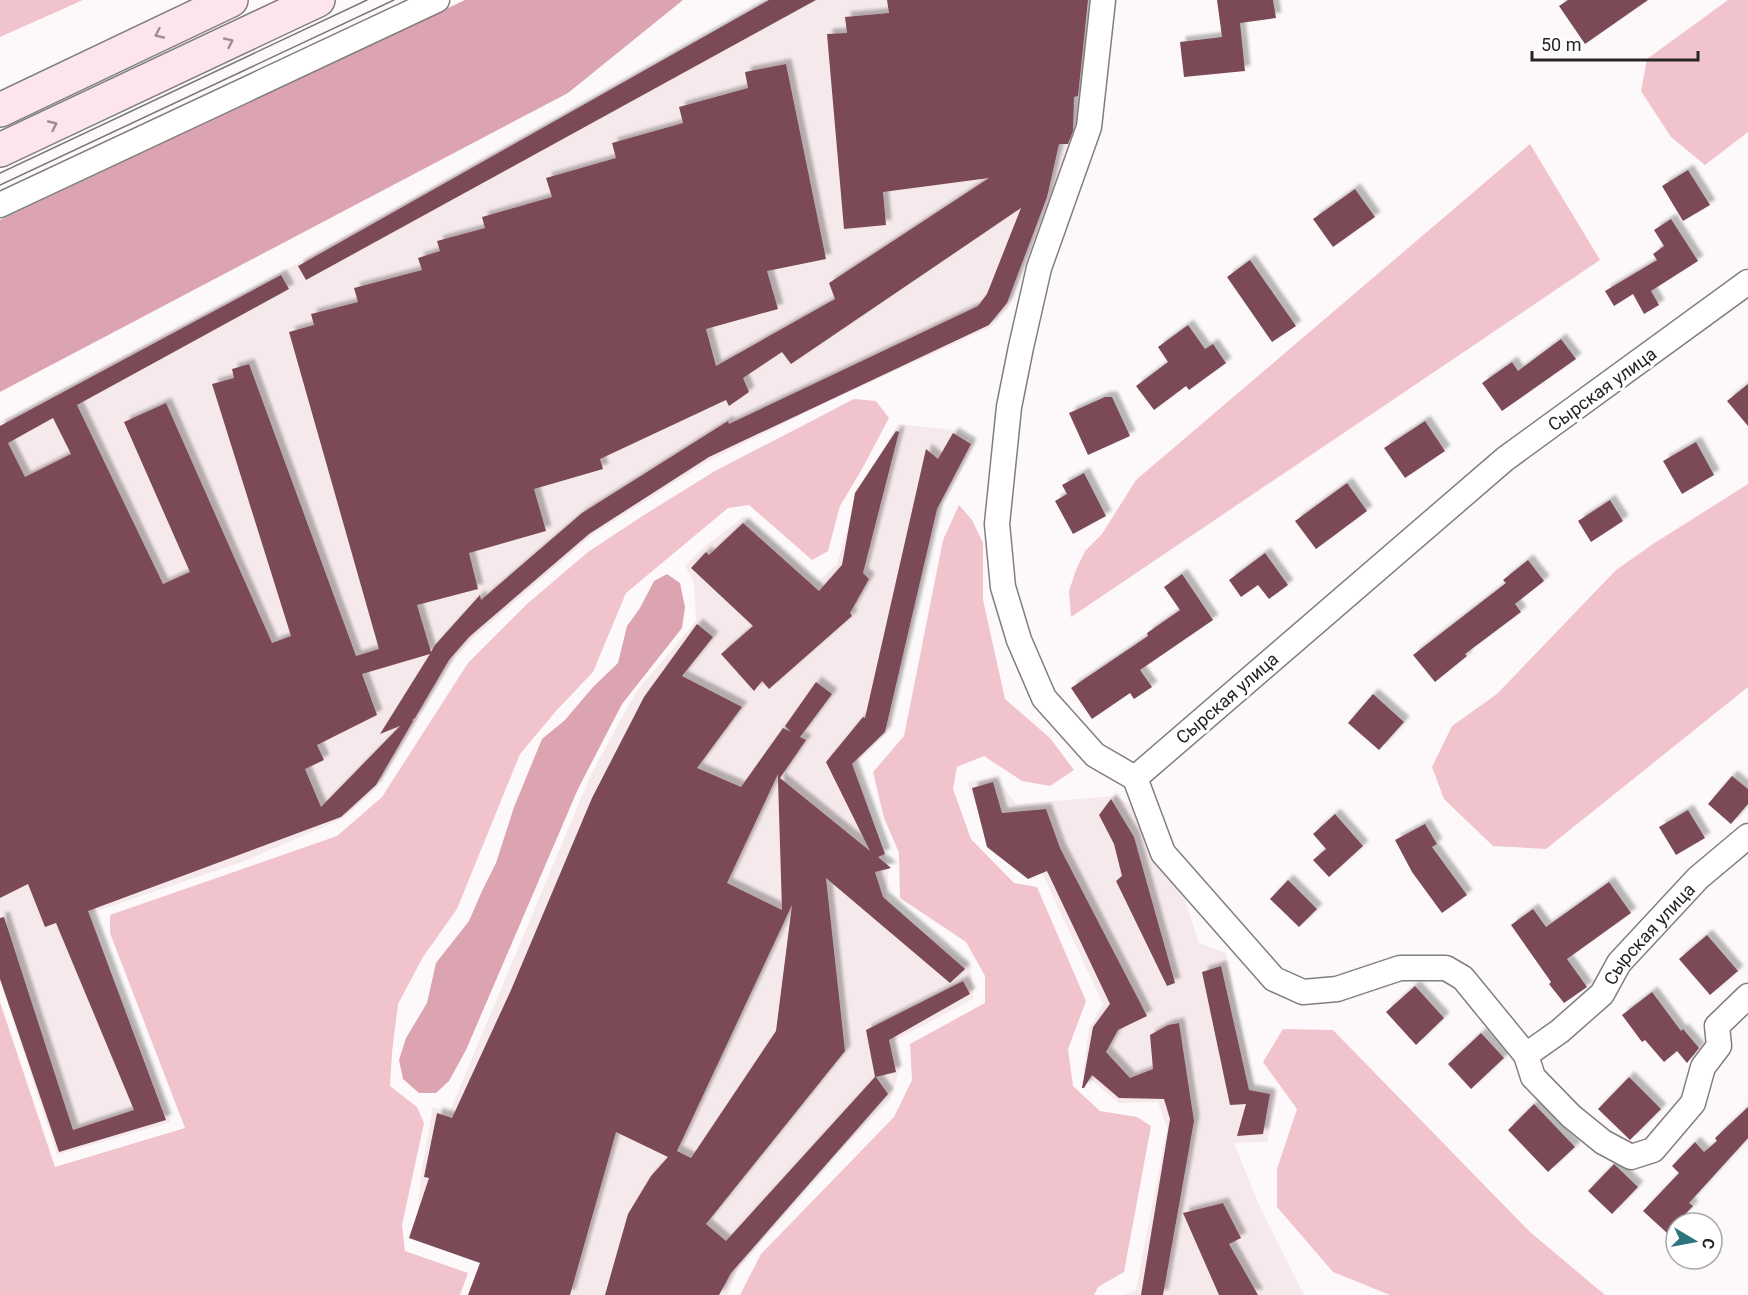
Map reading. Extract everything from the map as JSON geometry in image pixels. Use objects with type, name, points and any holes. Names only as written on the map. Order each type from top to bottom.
[{"type":"main road","points":[[0,110],[231,0]]},
{"type":"main road","points":[[0,150],[318,0]]},
{"type":"street","points":[[0,205],[437,0]]},
{"type":"street","points":[[1103,0],[1089,127],[1039,268],[1020,347],[1009,407],[997,524],[1003,587],[1019,640],[1044,698],[1095,755],[1135,778],[1163,852],[1274,979],[1303,992],[1337,989],[1400,968],[1446,968],[1463,978],[1526,1055],[1533,1077],[1571,1116],[1604,1142],[1631,1157],[1653,1150],[1693,1103],[1703,1067],[1719,1046],[1717,1026],[1748,996]]},
{"type":"street","name":"Сырская улица","points":[[1135,778],[1505,459],[1748,282]]},
{"type":"street","name":"Сырская улица","points":[[1526,1055],[1560,1031],[1602,994],[1619,963],[1698,878],[1748,836]]},
{"type":"shaded area","points":[[0,0],[83,0],[0,37]]},
{"type":"shaded area","points":[[465,0],[683,0],[568,93],[0,392],[0,220]]},
{"type":"shaded area","points":[[769,0],[1087,0],[1082,99],[1075,147],[1047,207],[1009,307],[991,327],[817,407],[707,462],[592,535],[472,639],[453,661],[377,787],[342,819],[245,861],[91,913],[107,965],[145,1049],[171,1122],[57,1155],[0,980],[0,422],[244,293]]},
{"type":"shaded area","points":[[1728,0],[1748,0],[1748,132],[1705,165],[1671,137],[1641,91],[1647,59]]},
{"type":"shaded area","points":[[1530,144],[1600,260],[1071,617],[1069,591],[1085,551],[1102,534],[1136,480]]},
{"type":"shaded area","points":[[854,399],[876,401],[889,418],[840,506],[828,551],[812,560],[749,505],[728,508],[626,593],[593,672],[520,754],[457,909],[423,957],[398,1004],[390,1086],[417,1107],[424,1123],[402,1225],[405,1251],[468,1273],[460,1295],[0,1295],[0,1002],[55,1167],[185,1128],[110,933],[110,915],[337,836],[382,797],[468,663],[527,604],[588,552],[715,471]]},
{"type":"shaded area","points":[[898,424],[955,430],[976,443],[937,515],[887,733],[855,763],[889,869],[886,897],[895,912],[971,966],[973,999],[894,1041],[900,1068],[890,1100],[814,1175],[738,1269],[727,1295],[470,1295],[482,1260],[416,1236],[421,1175],[433,1107],[449,1113],[592,772],[636,692],[696,621],[694,582],[685,566],[702,549],[744,516],[817,582],[837,564],[858,493]]},
{"type":"shaded area","points":[[1748,484],[1748,687],[1546,849],[1493,846],[1444,799],[1432,767],[1452,726],[1497,694],[1616,570]]},
{"type":"shaded area","points":[[959,505],[972,520],[983,543],[983,600],[1005,699],[1050,738],[1074,770],[1050,786],[1022,781],[984,756],[957,767],[953,789],[971,839],[1014,883],[1037,887],[1086,1001],[1068,1049],[1073,1086],[1100,1111],[1137,1117],[1151,1126],[1124,1272],[1098,1287],[1094,1295],[740,1295],[761,1254],[894,1117],[912,1080],[910,1044],[985,1003],[985,976],[966,942],[900,898],[899,853],[884,818],[873,772],[904,736],[943,540]]},
{"type":"shaded area","points":[[667,574],[680,583],[685,607],[682,628],[622,704],[578,789],[466,1050],[449,1081],[436,1093],[419,1093],[403,1079],[399,1060],[406,1038],[427,1003],[436,963],[469,921],[496,863],[514,807],[542,739],[565,720],[593,687],[618,663],[627,626],[640,608],[654,581]]},
{"type":"shaded area","points":[[996,778],[1016,804],[1115,796],[1160,822],[1199,943],[1226,953],[1254,1089],[1278,1091],[1267,1142],[1234,1143],[1259,1205],[1304,1295],[1124,1295],[1136,1290],[1167,1129],[1158,1102],[1119,1103],[1083,1073],[1089,1028],[1103,1004],[1042,873],[990,843],[967,782]]},
{"type":"shaded area","points":[[1283,1029],[1333,1030],[1530,1232],[1605,1295],[1390,1295],[1333,1272],[1277,1207],[1277,1169],[1297,1109],[1263,1062]]},
{"type":"building","points":[[769,0],[816,0],[306,280],[298,266]]},
{"type":"building","points":[[887,0],[1088,0],[1078,96],[1074,97],[1073,131],[1068,144],[1059,144],[1047,197],[1007,303],[989,325],[709,457],[589,534],[469,637],[449,660],[376,785],[341,817],[88,911],[166,1120],[59,1152],[0,979],[0,918],[4,917],[73,1130],[134,1110],[56,923],[45,927],[28,884],[0,898],[0,426],[281,275],[289,289],[77,405],[163,584],[190,572],[124,422],[166,403],[272,643],[291,636],[212,384],[234,378],[232,369],[249,364],[356,656],[379,649],[289,332],[314,325],[311,314],[358,302],[354,288],[422,270],[418,258],[440,251],[437,241],[485,228],[482,217],[552,197],[546,178],[616,158],[612,143],[683,123],[679,107],[748,88],[745,72],[786,64],[826,259],[767,271],[778,309],[706,329],[716,366],[835,299],[829,283],[989,178],[883,192],[886,225],[844,229],[827,34],[847,33],[845,17],[889,13]],"holes":[[[1021,208],[987,294],[978,306],[729,424],[728,421],[582,513],[481,600],[480,595],[431,652],[417,605],[478,589],[469,553],[546,531],[534,489],[603,469],[600,459],[726,400],[729,406],[749,392],[743,378],[782,352],[791,364]],[[53,418],[71,454],[25,477],[8,443]],[[430,654],[380,734],[400,726],[321,807],[305,769],[324,760],[317,745],[377,715],[362,674]]]},
{"type":"building","points":[[1217,0],[1273,0],[1276,18],[1240,23],[1245,71],[1184,77],[1180,42],[1222,37]]},
{"type":"building","points":[[1568,0],[1648,0],[1585,44],[1559,6]]},
{"type":"building","points":[[1688,170],[1710,205],[1683,221],[1662,186]]},
{"type":"building","points":[[1355,189],[1375,217],[1333,247],[1313,219]]},
{"type":"building","points":[[1671,219],[1698,261],[1651,291],[1659,305],[1644,314],[1633,294],[1614,306],[1605,291],[1657,260],[1653,254],[1664,246],[1654,230]]},
{"type":"building","points":[[1250,260],[1296,326],[1272,342],[1227,277]]},
{"type":"building","points":[[1188,325],[1205,349],[1213,344],[1226,363],[1189,390],[1186,386],[1154,410],[1136,386],[1168,362],[1158,347]]},
{"type":"building","points":[[1561,339],[1576,359],[1502,411],[1482,383],[1512,362],[1518,371]]},
{"type":"building","points":[[1748,384],[1748,426],[1727,401]]},
{"type":"building","points":[[1105,397],[1112,397],[1130,436],[1088,455],[1069,413]]},
{"type":"building","points":[[1425,421],[1445,451],[1405,478],[1384,448]]},
{"type":"building","points":[[896,431],[899,432],[863,573],[869,579],[850,613],[852,616],[769,689],[762,681],[754,691],[721,654],[753,626],[691,568],[706,552],[709,555],[743,523],[819,591],[842,565],[855,493]]},
{"type":"building","points":[[953,433],[971,444],[937,509],[885,732],[852,764],[885,854],[878,857],[891,868],[875,872],[883,897],[965,969],[950,983],[826,878],[845,1051],[706,1224],[726,1241],[875,1077],[866,1030],[963,981],[970,994],[889,1040],[896,1072],[876,1077],[888,1094],[731,1273],[719,1295],[605,1295],[628,1214],[651,1176],[668,1157],[616,1132],[570,1295],[468,1295],[480,1263],[409,1238],[429,1178],[424,1177],[437,1113],[452,1118],[511,990],[592,798],[644,697],[697,624],[713,637],[682,676],[742,707],[697,768],[741,787],[783,728],[791,732],[785,726],[816,682],[832,694],[800,737],[806,740],[780,778],[870,851],[826,762],[863,717],[865,718],[926,449],[938,459]],"holes":[[[778,774],[778,780],[782,910],[727,883]],[[792,905],[776,1031],[691,1158],[677,1151]]]},
{"type":"building","points":[[1696,442],[1714,475],[1682,494],[1663,461]]},
{"type":"building","points":[[1084,473],[1106,516],[1073,534],[1055,501],[1067,494],[1062,485]]},
{"type":"building","points":[[1347,483],[1367,511],[1316,549],[1295,521]]},
{"type":"building","points":[[1610,500],[1623,521],[1591,542],[1578,521]]},
{"type":"building","points":[[1265,553],[1288,585],[1269,599],[1258,585],[1241,597],[1229,580]]},
{"type":"building","points":[[1528,560],[1544,581],[1515,604],[1521,612],[1465,654],[1467,656],[1435,682],[1413,655],[1506,583],[1503,580]]},
{"type":"building","points":[[1182,574],[1213,620],[1140,670],[1152,687],[1134,699],[1130,693],[1092,719],[1071,688],[1148,636],[1147,633],[1180,610],[1164,587]]},
{"type":"building","points":[[1373,694],[1404,722],[1379,750],[1348,723]]},
{"type":"building","points":[[1732,776],[1748,789],[1748,804],[1731,824],[1708,804]]},
{"type":"building","points":[[993,782],[1002,813],[1046,809],[1060,848],[1147,1016],[1118,1030],[1106,1052],[1130,1078],[1153,1069],[1150,1035],[1168,1025],[1179,1023],[1194,1121],[1163,1295],[1141,1295],[1170,1119],[1164,1099],[1119,1098],[1092,1075],[1082,1088],[1093,1027],[1110,1004],[1047,871],[1028,879],[987,847],[972,788]]},
{"type":"building","points":[[1111,799],[1134,837],[1175,983],[1167,986],[1116,881],[1122,876],[1114,844],[1099,815]]},
{"type":"building","points":[[1688,810],[1705,838],[1676,855],[1659,827]]},
{"type":"building","points":[[1335,814],[1363,846],[1329,877],[1313,860],[1326,849],[1313,834]]},
{"type":"building","points":[[1425,824],[1437,844],[1432,847],[1467,895],[1442,913],[1412,872],[1395,840]]},
{"type":"building","points":[[1288,880],[1317,909],[1299,927],[1270,899]]},
{"type":"building","points":[[1609,882],[1631,913],[1567,959],[1587,987],[1564,1003],[1511,925],[1533,909],[1546,927]]},
{"type":"building","points":[[1707,935],[1738,971],[1710,995],[1679,959]]},
{"type":"building","points":[[1221,966],[1249,1090],[1270,1094],[1263,1134],[1237,1136],[1246,1104],[1230,1105],[1202,972]]},
{"type":"building","points":[[1415,986],[1444,1018],[1416,1045],[1386,1012]]},
{"type":"building","points":[[1652,992],[1681,1031],[1683,1029],[1699,1048],[1687,1063],[1677,1051],[1664,1062],[1645,1040],[1642,1042],[1622,1015]]},
{"type":"building","points":[[1481,1033],[1504,1058],[1471,1089],[1448,1064]]},
{"type":"building","points":[[1629,1077],[1661,1109],[1630,1140],[1598,1109]]},
{"type":"building","points":[[1534,1104],[1575,1147],[1548,1172],[1508,1130]]},
{"type":"building","points":[[1748,1107],[1748,1138],[1689,1203],[1693,1206],[1688,1211],[1664,1211],[1664,1230],[1643,1211],[1679,1173],[1672,1166],[1695,1142],[1704,1152],[1717,1141],[1715,1138]]},
{"type":"building","points":[[1614,1164],[1638,1187],[1612,1214],[1588,1191]]},
{"type":"building","points":[[1223,1203],[1241,1238],[1229,1244],[1258,1295],[1219,1295],[1183,1213]]},
{"type":"tram line","points":[[0,173],[367,0]]},
{"type":"tram line","points":[[0,185],[394,0]]}]
